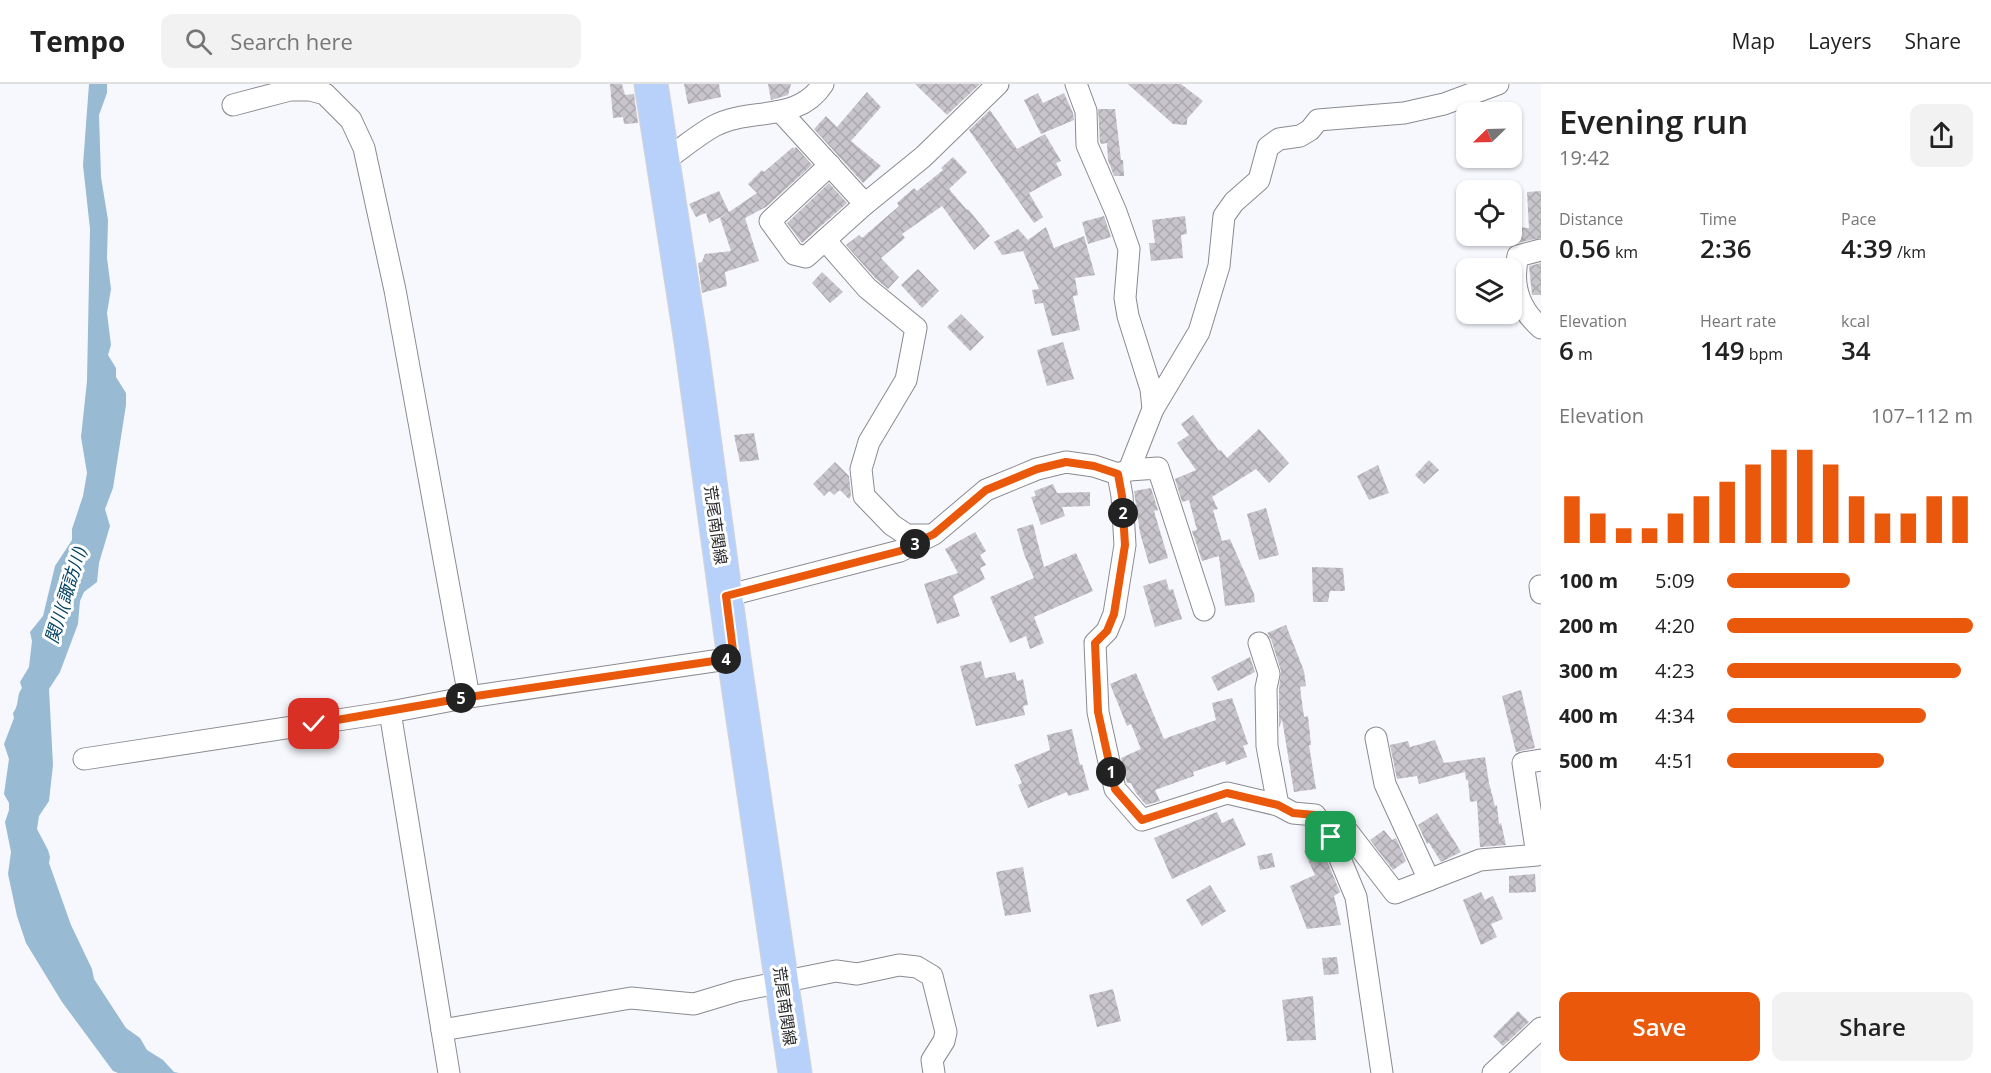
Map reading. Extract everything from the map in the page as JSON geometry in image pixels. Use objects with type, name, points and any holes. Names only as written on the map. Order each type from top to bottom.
[{"type":"main road","name":"荒尾南関線","points":[[651,84],[795,1073]]},
{"type":"street","points":[[664,161],[714,126],[743,116],[781,112],[803,105],[819,91],[823,84]]},
{"type":"street","points":[[830,165],[770,221],[794,254],[806,257],[922,157],[998,84]]},
{"type":"street","points":[[1076,84],[1086,111],[1087,145],[1116,212],[1129,249],[1125,298],[1128,316],[1151,389],[1154,409]]},
{"type":"street","points":[[1382,1073],[1356,897],[1331,837],[1315,815],[1293,813],[1278,805],[1227,793],[1142,820],[1115,789],[1098,712],[1095,643],[1107,631],[1114,614],[1125,545],[1123,472],[1154,409],[1199,332],[1219,266],[1224,216],[1234,202],[1259,180],[1268,147],[1279,139],[1300,136],[1310,130],[1318,120],[1404,113],[1444,104],[1498,84]]},
{"type":"street","points":[[233,105],[290,90],[310,90],[325,94],[351,120],[364,148],[395,290],[469,697]]},
{"type":"street","points":[[781,112],[865,204]]},
{"type":"street","points":[[825,240],[867,288],[916,328],[906,380],[869,442],[861,469],[864,496],[892,525],[907,535],[934,534]]},
{"type":"street","points":[[1541,250],[1518,256],[1514,270],[1517,292],[1523,309],[1541,328]]},
{"type":"street","points":[[726,596],[900,551],[934,534],[986,490],[1037,469],[1066,462],[1123,472],[1158,468],[1204,610]]},
{"type":"street","points":[[1259,643],[1269,674],[1266,688],[1267,746],[1278,805]]},
{"type":"street","points":[[84,759],[390,712],[469,697],[734,658]]},
{"type":"street","points":[[390,712],[449,1073]]},
{"type":"street","points":[[1376,738],[1385,784],[1429,880]]},
{"type":"street","points":[[1331,837],[1348,832],[1395,893],[1480,860],[1538,855],[1523,763],[1541,760]]},
{"type":"street","points":[[442,1030],[631,998],[694,1004],[736,991],[782,981],[836,971],[857,974],[899,965],[917,967],[933,976],[946,1032],[944,1041],[932,1060],[934,1073]]},
{"type":"street","points":[[1493,1073],[1541,1028]]},
{"type":"water","name":"関川(諏訪川)","points":[[89,84],[107,84],[107,93],[99,115],[101,177],[108,220],[107,258],[111,289],[107,313],[111,345],[108,355],[116,368],[116,377],[126,393],[126,405],[113,488],[105,509],[110,526],[99,563],[97,582],[84,592],[80,601],[78,624],[60,672],[49,689],[53,765],[49,801],[39,816],[37,829],[48,850],[49,863],[71,925],[92,969],[94,979],[126,1028],[140,1038],[147,1050],[163,1060],[174,1072],[179,1073],[118,1073],[113,1071],[62,1002],[26,943],[17,916],[8,874],[11,852],[5,822],[9,803],[4,794],[9,759],[4,744],[22,688],[20,682],[29,667],[32,641],[30,632],[43,616],[55,566],[72,540],[72,529],[83,496],[87,473],[81,437],[87,381],[90,229],[83,165]]},
{"type":"building","points":[[610,84],[622,84],[625,95],[634,94],[638,123],[624,124],[623,117],[613,118]]},
{"type":"building","points":[[684,84],[719,84],[721,97],[688,104]]},
{"type":"building","points":[[768,84],[791,84],[788,95],[771,100]]},
{"type":"building","points":[[915,84],[980,84],[947,115]]},
{"type":"building","points":[[1128,84],[1181,84],[1203,101],[1187,119],[1187,125],[1173,124]]},
{"type":"building","points":[[867,92],[881,107],[851,141],[881,166],[863,183],[814,129],[826,116],[837,127]]},
{"type":"building","points":[[1038,93],[1043,103],[1064,93],[1074,120],[1041,134],[1024,100]]},
{"type":"building","points":[[1098,109],[1115,109],[1124,176],[1114,176],[1108,160],[1107,143],[1101,144],[1100,142]]},
{"type":"building","points":[[990,110],[1017,149],[1045,134],[1061,161],[1056,163],[1062,175],[1029,193],[1043,217],[1034,223],[969,130]]},
{"type":"building","points":[[793,147],[794,149],[796,147],[812,165],[766,207],[745,218],[759,261],[725,272],[727,286],[702,293],[698,263],[702,262],[705,254],[731,251],[720,218],[728,213],[709,223],[706,213],[696,217],[689,204],[719,191],[729,212],[757,193],[748,184],[762,170],[764,172]]},
{"type":"building","points":[[953,157],[967,172],[949,189],[990,236],[974,250],[942,206],[902,234],[905,238],[881,258],[899,277],[888,289],[846,245],[859,235],[862,238],[899,206],[897,203],[914,188],[917,191],[943,170],[941,168]]},
{"type":"building","points":[[829,183],[847,203],[802,243],[787,223]]},
{"type":"building","points":[[1541,191],[1541,238],[1522,242],[1522,228],[1529,228],[1527,192]]},
{"type":"building","points":[[1104,216],[1111,237],[1088,244],[1082,222]]},
{"type":"building","points":[[1185,216],[1187,234],[1181,235],[1183,258],[1151,261],[1149,243],[1155,243],[1152,220]]},
{"type":"building","points":[[1046,227],[1054,248],[1084,236],[1095,275],[1075,278],[1078,295],[1073,296],[1080,330],[1052,336],[1043,303],[1035,304],[1032,290],[1039,289],[1023,251],[1002,255],[994,242],[1018,229],[1028,240]]},
{"type":"building","points":[[1541,263],[1541,295],[1532,295],[1529,266]]},
{"type":"building","points":[[918,269],[939,291],[922,308],[901,285]]},
{"type":"building","points":[[822,272],[843,292],[830,303],[812,283]]},
{"type":"building","points":[[961,314],[984,337],[970,351],[947,327]]},
{"type":"building","points":[[1063,342],[1074,379],[1047,386],[1037,350]]},
{"type":"building","points":[[1193,415],[1219,451],[1221,450],[1227,458],[1259,429],[1289,463],[1269,483],[1256,469],[1212,497],[1218,509],[1213,510],[1222,541],[1230,539],[1254,594],[1255,602],[1225,606],[1219,556],[1202,561],[1192,531],[1197,530],[1189,500],[1182,502],[1175,479],[1196,470],[1177,443],[1189,435],[1181,424]]},
{"type":"building","points":[[754,433],[759,460],[740,462],[734,435]]},
{"type":"building","points":[[1429,460],[1439,470],[1424,484],[1415,475]]},
{"type":"building","points":[[835,462],[849,476],[851,496],[849,499],[840,490],[834,495],[829,491],[824,496],[813,484]]},
{"type":"building","points":[[1378,465],[1389,493],[1369,500],[1357,476]]},
{"type":"building","points":[[1053,484],[1057,493],[1090,492],[1090,506],[1062,507],[1065,516],[1041,525],[1031,497],[1036,496],[1034,491]]},
{"type":"building","points":[[1151,488],[1158,510],[1154,511],[1168,558],[1149,564],[1140,533],[1134,491]]},
{"type":"building","points":[[1266,508],[1279,555],[1259,560],[1247,514]]},
{"type":"building","points":[[1033,524],[1044,567],[1076,553],[1093,591],[1034,617],[1044,643],[1030,649],[1026,636],[1010,643],[990,597],[1034,578],[1017,529]]},
{"type":"building","points":[[975,532],[986,551],[980,555],[986,565],[980,568],[985,579],[953,596],[960,616],[937,624],[924,584],[958,573],[945,549]]},
{"type":"building","points":[[1312,567],[1343,568],[1345,591],[1330,591],[1328,602],[1313,602]]},
{"type":"building","points":[[1166,579],[1169,590],[1173,589],[1182,619],[1155,627],[1143,586]]},
{"type":"building","points":[[1286,625],[1304,671],[1306,686],[1300,687],[1304,717],[1308,716],[1311,745],[1309,745],[1316,789],[1294,792],[1282,719],[1279,728],[1281,671],[1267,633]]},
{"type":"building","points":[[1250,657],[1255,672],[1218,691],[1211,677]]},
{"type":"building","points":[[981,661],[985,678],[1015,672],[1017,681],[1023,679],[1028,705],[1023,706],[1025,715],[976,726],[960,666]]},
{"type":"building","points":[[1136,673],[1164,739],[1216,720],[1212,703],[1232,698],[1248,744],[1243,746],[1247,757],[1226,765],[1225,761],[1193,772],[1194,776],[1155,790],[1160,801],[1146,805],[1131,783],[1127,783],[1121,758],[1141,749],[1131,724],[1127,726],[1110,684]]},
{"type":"building","points":[[1521,690],[1535,748],[1516,752],[1502,696]]},
{"type":"building","points":[[1072,729],[1080,765],[1082,764],[1089,790],[1068,796],[1067,792],[1028,808],[1018,785],[1022,783],[1014,765],[1050,750],[1047,735]]},
{"type":"building","points":[[1435,740],[1444,763],[1485,757],[1489,783],[1495,806],[1497,805],[1499,824],[1501,823],[1506,845],[1480,847],[1477,801],[1470,802],[1465,772],[1419,784],[1417,776],[1397,779],[1390,745],[1408,741],[1410,747]]},
{"type":"building","points":[[1217,812],[1222,823],[1233,818],[1246,845],[1172,879],[1154,838]]},
{"type":"building","points":[[1437,813],[1461,852],[1441,862],[1429,843],[1427,844],[1418,825]]},
{"type":"building","points":[[1384,830],[1392,840],[1396,838],[1406,861],[1393,870],[1370,840]]},
{"type":"building","points":[[1320,844],[1340,892],[1334,896],[1341,925],[1307,929],[1290,886],[1315,875],[1304,851]]},
{"type":"building","points":[[1272,853],[1275,867],[1260,870],[1257,856]]},
{"type":"building","points":[[1023,867],[1031,912],[1005,916],[996,872]]},
{"type":"building","points":[[1535,874],[1536,892],[1509,893],[1509,876]]},
{"type":"building","points":[[1210,885],[1226,911],[1202,926],[1186,900]]},
{"type":"building","points":[[1481,892],[1485,900],[1493,896],[1503,919],[1491,924],[1497,937],[1481,945],[1463,900]]},
{"type":"building","points":[[1337,957],[1339,974],[1324,975],[1322,958]]},
{"type":"building","points":[[1113,989],[1121,1021],[1097,1027],[1089,995]]},
{"type":"building","points":[[1313,996],[1316,1040],[1287,1041],[1282,1000]]},
{"type":"building","points":[[1518,1011],[1529,1022],[1503,1046],[1493,1036]]},
{"type":"route","points":[[314,724],[469,697],[734,658],[726,596],[900,551],[934,534],[986,490],[1037,469],[1066,462],[1094,466],[1118,474],[1122,496],[1125,545],[1114,614],[1107,631],[1095,643],[1098,712],[1115,789],[1142,820],[1227,793],[1278,805],[1293,813],[1315,815],[1331,837]]}]
